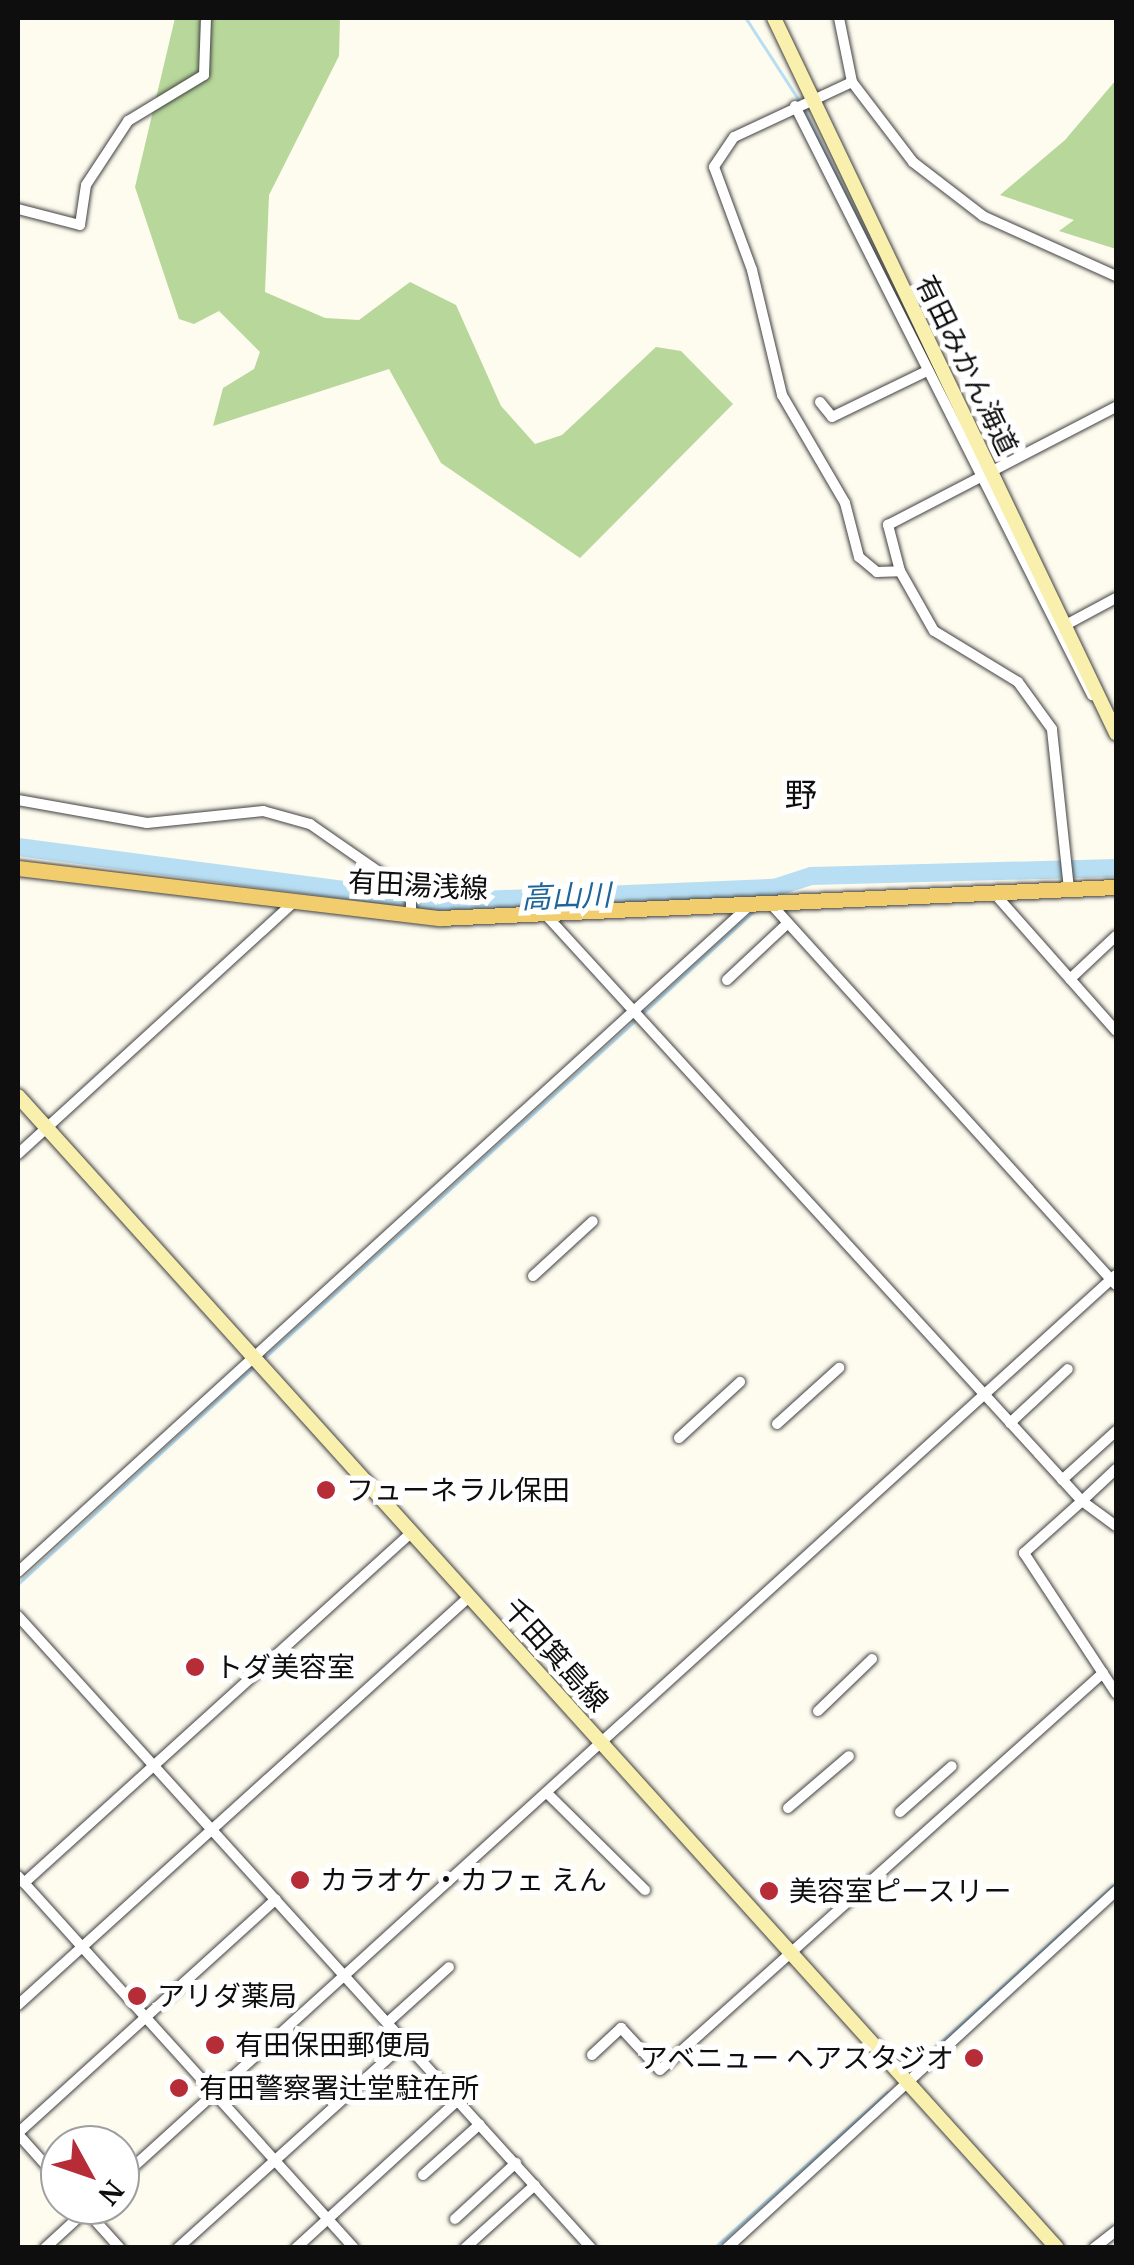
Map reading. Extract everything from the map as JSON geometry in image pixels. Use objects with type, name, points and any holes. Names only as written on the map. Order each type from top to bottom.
[{"type":"main road","name":"有田みかん海道","points":[[774,18],[802,103],[1116,733]]},
{"type":"main road","name":"有田湯浅線","points":[[18,868],[411,915],[544,913],[1116,887]]},
{"type":"main road","name":"千田箕島線","points":[[18,1096],[1057,2248]]},
{"type":"street","points":[[18,209],[80,225],[86,184],[128,120],[204,75],[206,18]]},
{"type":"street","points":[[839,18],[852,82],[932,180],[983,216],[1116,276]]},
{"type":"street","points":[[852,82],[734,137],[714,166],[796,424],[845,504],[859,557],[877,572],[900,570]]},
{"type":"street","points":[[802,103],[928,371],[986,473]]},
{"type":"street","points":[[820,402],[832,417],[928,371]]},
{"type":"street","points":[[1069,888],[1052,730],[1018,682],[934,631],[900,570],[888,525],[1116,408]]},
{"type":"street","points":[[1063,626],[1116,598]]},
{"type":"street","points":[[18,800],[147,823],[263,810],[310,824],[411,894],[411,915]]},
{"type":"street","points":[[994,893],[1116,1030]]},
{"type":"street","points":[[18,1154],[295,901]]},
{"type":"street","points":[[140,2161],[1115,1280],[770,903]]},
{"type":"street","points":[[18,1572],[258,1362],[752,904]]},
{"type":"street","points":[[544,913],[1062,1480],[1082,1501],[1116,1526]]},
{"type":"street","points":[[727,980],[788,924]]},
{"type":"street","points":[[1070,979],[1116,936]]},
{"type":"street","points":[[533,1276],[594,1221]]},
{"type":"street","points":[[777,1424],[839,1368]]},
{"type":"street","points":[[1010,1423],[1068,1369]]},
{"type":"street","points":[[679,1438],[740,1382]]},
{"type":"street","points":[[1062,1480],[1116,1431]]},
{"type":"street","points":[[1116,1469],[1024,1554],[1116,1693]]},
{"type":"street","points":[[354,2248],[21,1879],[412,1532]]},
{"type":"street","points":[[18,2005],[470,1596]]},
{"type":"street","points":[[18,1616],[591,2248]]},
{"type":"street","points":[[818,1712],[872,1659]]},
{"type":"street","points":[[592,2056],[621,2028],[660,2070],[1103,1673]]},
{"type":"street","points":[[788,1808],[848,1756]]},
{"type":"street","points":[[900,1812],[952,1766]]},
{"type":"street","points":[[547,1792],[645,1890]]},
{"type":"street","points":[[727,2248],[1116,1891]]},
{"type":"street","points":[[40,2159],[18,2134],[276,1899]]},
{"type":"street","points":[[388,2022],[449,1967]]},
{"type":"street","points":[[178,2248],[406,2042]]},
{"type":"street","points":[[296,2248],[458,2100]]},
{"type":"street","points":[[423,2175],[480,2124]]},
{"type":"street","points":[[455,2219],[516,2164]]},
{"type":"street","points":[[464,2248],[535,2185]]},
{"type":"street","points":[[45,2248],[68,2225]]},
{"type":"street","points":[[101,2225],[120,2248]]},
{"type":"street","points":[[1094,2248],[1116,2231]]},
{"type":"green space","points":[[175,18],[340,18],[339,56],[269,195],[265,292],[325,318],[359,320],[410,282],[456,305],[501,406],[535,444],[562,435],[656,347],[681,351],[733,404],[580,558],[441,463],[389,369],[213,426],[223,388],[254,369],[260,352],[219,311],[194,324],[179,319],[135,187]]},
{"type":"green space","points":[[1116,80],[1116,249],[1059,231],[1074,220],[1000,195],[1065,140]]},
{"type":"waterway","points":[[746,18],[799,100]]},
{"type":"waterway","points":[[803,107],[928,360]]},
{"type":"waterway","name":"高山川","points":[[18,847],[434,902],[774,888],[811,876],[1116,868]]},
{"type":"waterway","name":"高山川","points":[[769,893],[774,888]]},
{"type":"waterway","points":[[643,1013],[753,912]]},
{"type":"waterway","points":[[262,1360],[637,1019]]},
{"type":"waterway","points":[[18,1584],[256,1365]]},
{"type":"waterway","points":[[912,2068],[1116,1883]]},
{"type":"waterway","points":[[714,2248],[887,2092]]},
{"type":"place","name":"フューネラル保田","points":[[326,1490]]},
{"type":"place","name":"トダ美容室","points":[[195,1667]]},
{"type":"place","name":"カラオケ・カフェ えん","points":[[300,1880]]},
{"type":"place","name":"美容室ピースリー","points":[[769,1891]]},
{"type":"place","name":"アリダ薬局","points":[[137,1996]]},
{"type":"place","name":"有田保田郵便局","points":[[215,2045]]},
{"type":"place","name":"アベニュー ヘアスタジオ","points":[[974,2058]]},
{"type":"place","name":"有田警察署辻堂駐在所","points":[[179,2088]]},
{"type":"district","name":"野","points":[[801,794]]}]
